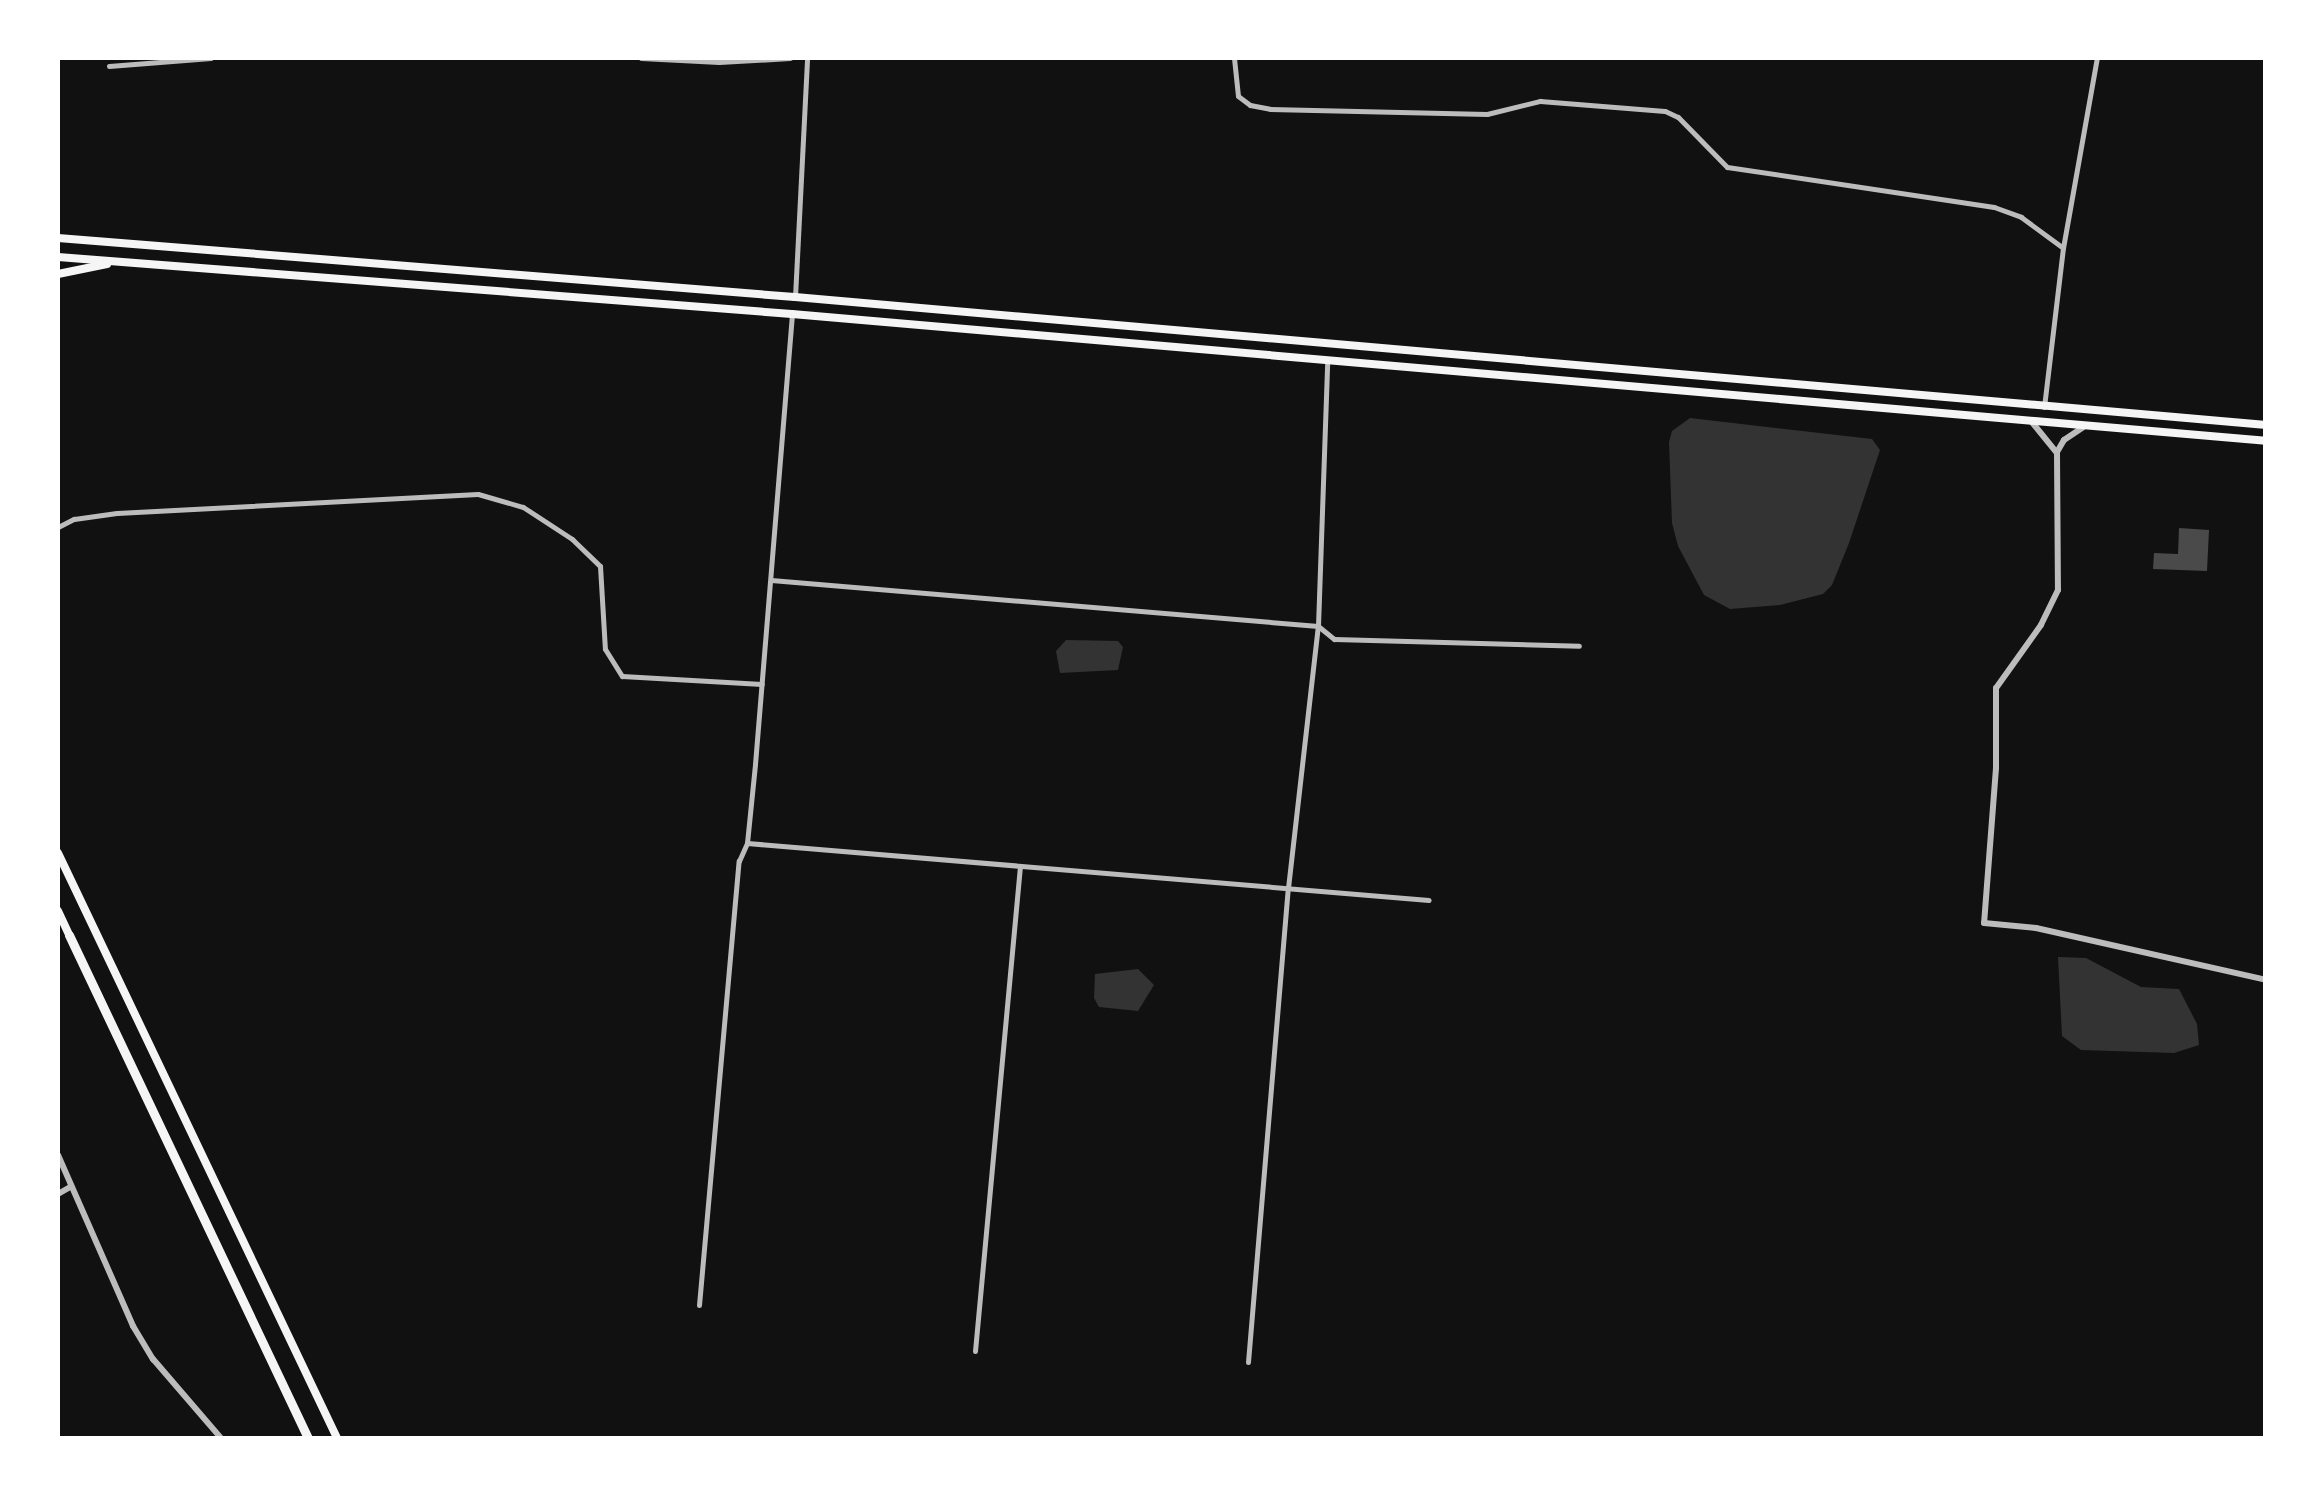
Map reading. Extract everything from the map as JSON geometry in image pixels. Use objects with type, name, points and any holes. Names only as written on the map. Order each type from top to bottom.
[{"type":"highway","points":[[58,238],[795,297],[2266,425]]},
{"type":"highway","points":[[58,257],[792,314],[2266,441]]},
{"type":"highway","points":[[58,274],[118,262]]},
{"type":"highway","points":[[58,853],[337,1438]]},
{"type":"highway","points":[[58,911],[308,1438]]},
{"type":"street","points":[[110,66],[211,58]]},
{"type":"street","points":[[641,58],[719,62],[790,58]]},
{"type":"street","points":[[795,297],[807,58]]},
{"type":"street","points":[[1234,58],[1238,96],[1250,105],[1270,110],[1487,114],[1540,101],[1665,110],[1728,166],[1994,207],[2021,216],[2063,248]]},
{"type":"street","points":[[2044,406],[2063,248],[2097,58]]},
{"type":"street","points":[[698,1305],[739,861],[747,843],[792,314]]},
{"type":"street","points":[[1248,1362],[1288,888],[1318,626],[1327,362]]},
{"type":"street","points":[[2031,422],[2056,453]]},
{"type":"street","points":[[2084,426],[2064,440],[2056,453],[2058,590],[2042,626],[1996,688],[1996,768],[1984,923],[2036,928],[2266,980]]},
{"type":"street","points":[[58,527],[74,519],[116,513],[478,494],[523,507],[572,539],[600,566],[606,649],[622,676],[762,684]]},
{"type":"street","points":[[771,580],[1318,626],[1334,640],[1578,646]]},
{"type":"street","points":[[747,843],[1428,900]]},
{"type":"street","points":[[975,1351],[1020,866]]},
{"type":"street","points":[[58,921],[68,934]]},
{"type":"street","points":[[58,1155],[133,1326],[153,1359],[221,1438]]},
{"type":"street","points":[[58,1194],[70,1187]]},
{"type":"shaded area","points":[[1690,418],[1872,439],[1880,450],[1849,543],[1832,585],[1823,594],[1780,605],[1730,609],[1704,595],[1678,546],[1672,523],[1669,442],[1672,431]]},
{"type":"shaded area","points":[[1066,640],[1118,641],[1123,647],[1118,670],[1060,673],[1056,651]]},
{"type":"shaded area","points":[[2058,957],[2086,958],[2141,987],[2179,989],[2197,1024],[2199,1045],[2174,1053],[2081,1050],[2062,1036]]},
{"type":"shaded area","points":[[1138,969],[1154,985],[1138,1011],[1099,1007],[1094,998],[1095,974]]},
{"type":"building","points":[[2179,528],[2209,530],[2207,571],[2153,569],[2154,553],[2178,554]]}]
